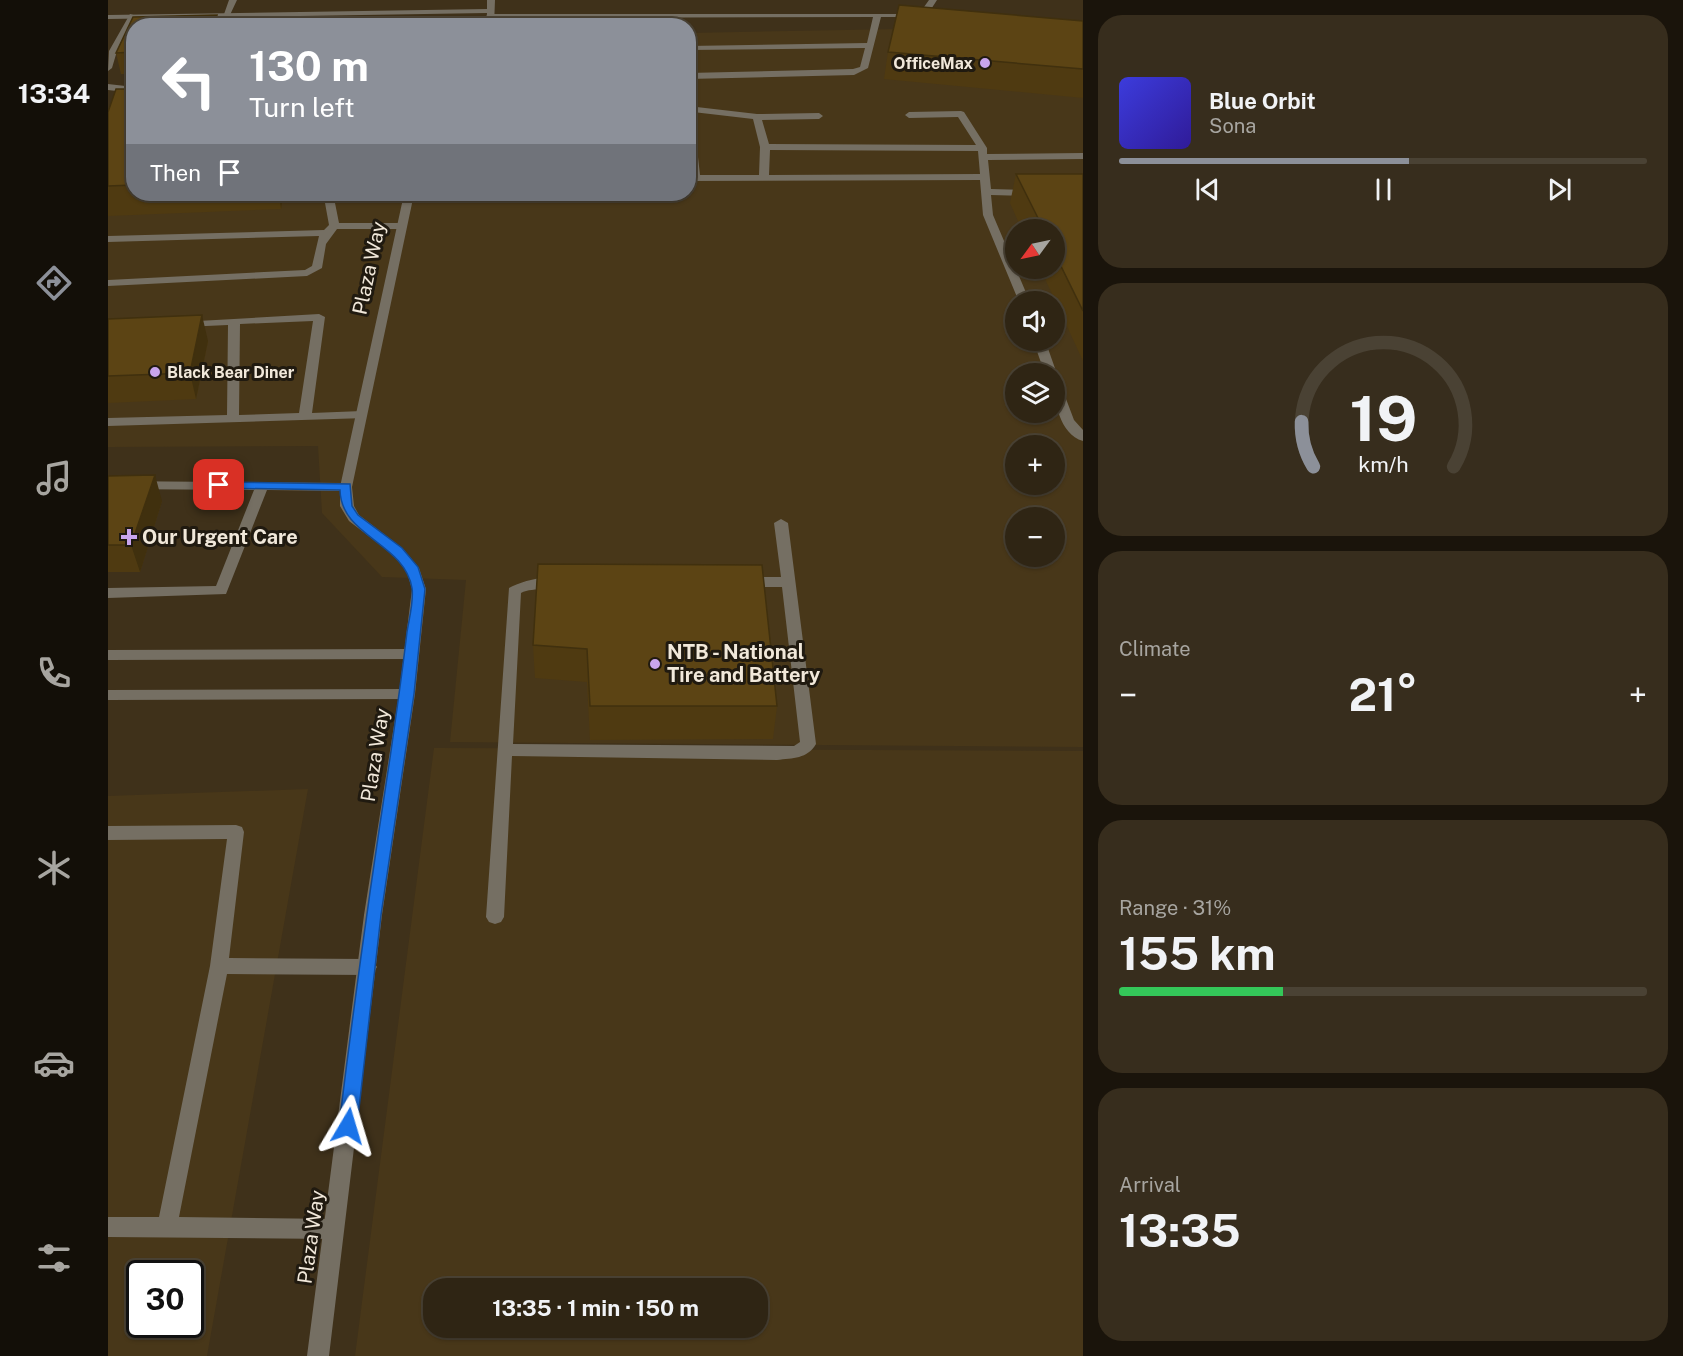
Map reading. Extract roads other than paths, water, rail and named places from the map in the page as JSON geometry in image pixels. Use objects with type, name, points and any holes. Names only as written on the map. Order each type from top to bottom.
[{"type":"street","points":[[226,15],[233,0]]},
{"type":"street","points":[[490,0],[490,18]]},
{"type":"street","points":[[923,15],[933,0]]},
{"type":"street","points":[[108,17],[240,15],[490,18],[937,15]]},
{"type":"street","points":[[696,76],[854,72],[864,68],[879,15]]},
{"type":"street","points":[[108,68],[113,51],[126,28]]},
{"type":"street","points":[[696,48],[870,45]]},
{"type":"street","points":[[108,87],[126,89]]},
{"type":"street","points":[[696,111],[758,117],[819,116]]},
{"type":"street","points":[[909,115],[961,114],[983,153],[988,214],[1020,291]]},
{"type":"street","points":[[758,117],[765,147],[764,179]]},
{"type":"street","points":[[765,147],[1083,156]]},
{"type":"street","points":[[696,178],[984,177]]},
{"type":"street","points":[[985,192],[1040,193]]},
{"type":"street","points":[[108,283],[307,273],[318,268],[320,246],[329,229],[330,201]]},
{"type":"street","name":"Plaza Way","points":[[318,1356],[368,967],[407,694],[419,589],[412,567],[397,551],[354,518],[346,506],[346,487],[407,201]]},
{"type":"street","points":[[108,238],[400,226]]},
{"type":"street","points":[[177,324],[319,317],[305,417]]},
{"type":"street","points":[[233,419],[234,321]]},
{"type":"street","points":[[1065,413],[1068,421],[1083,437]]},
{"type":"street","points":[[108,422],[362,415]]},
{"type":"street","points":[[108,485],[346,487]]},
{"type":"street","points":[[108,593],[221,591],[263,485]]},
{"type":"street","points":[[504,750],[777,754],[798,752],[808,744],[781,523]]},
{"type":"street","points":[[731,582],[789,582]]},
{"type":"street","points":[[495,917],[514,591],[526,584],[570,583]]},
{"type":"street","points":[[108,655],[411,654]]},
{"type":"street","points":[[108,695],[407,694]]},
{"type":"street","points":[[108,832],[236,832],[219,966],[167,1227]]},
{"type":"street","points":[[219,966],[368,967]]},
{"type":"street","points":[[108,1227],[334,1229]]},
{"type":"place","name":"OfficeMax","points":[[985,63]]},
{"type":"place","name":"Black Bear Diner","points":[[155,372]]},
{"type":"place","name":"Our Urgent Care","points":[[129,537]]},
{"type":"place","name":"NTB - National Tire and Battery","points":[[655,664]]}]
